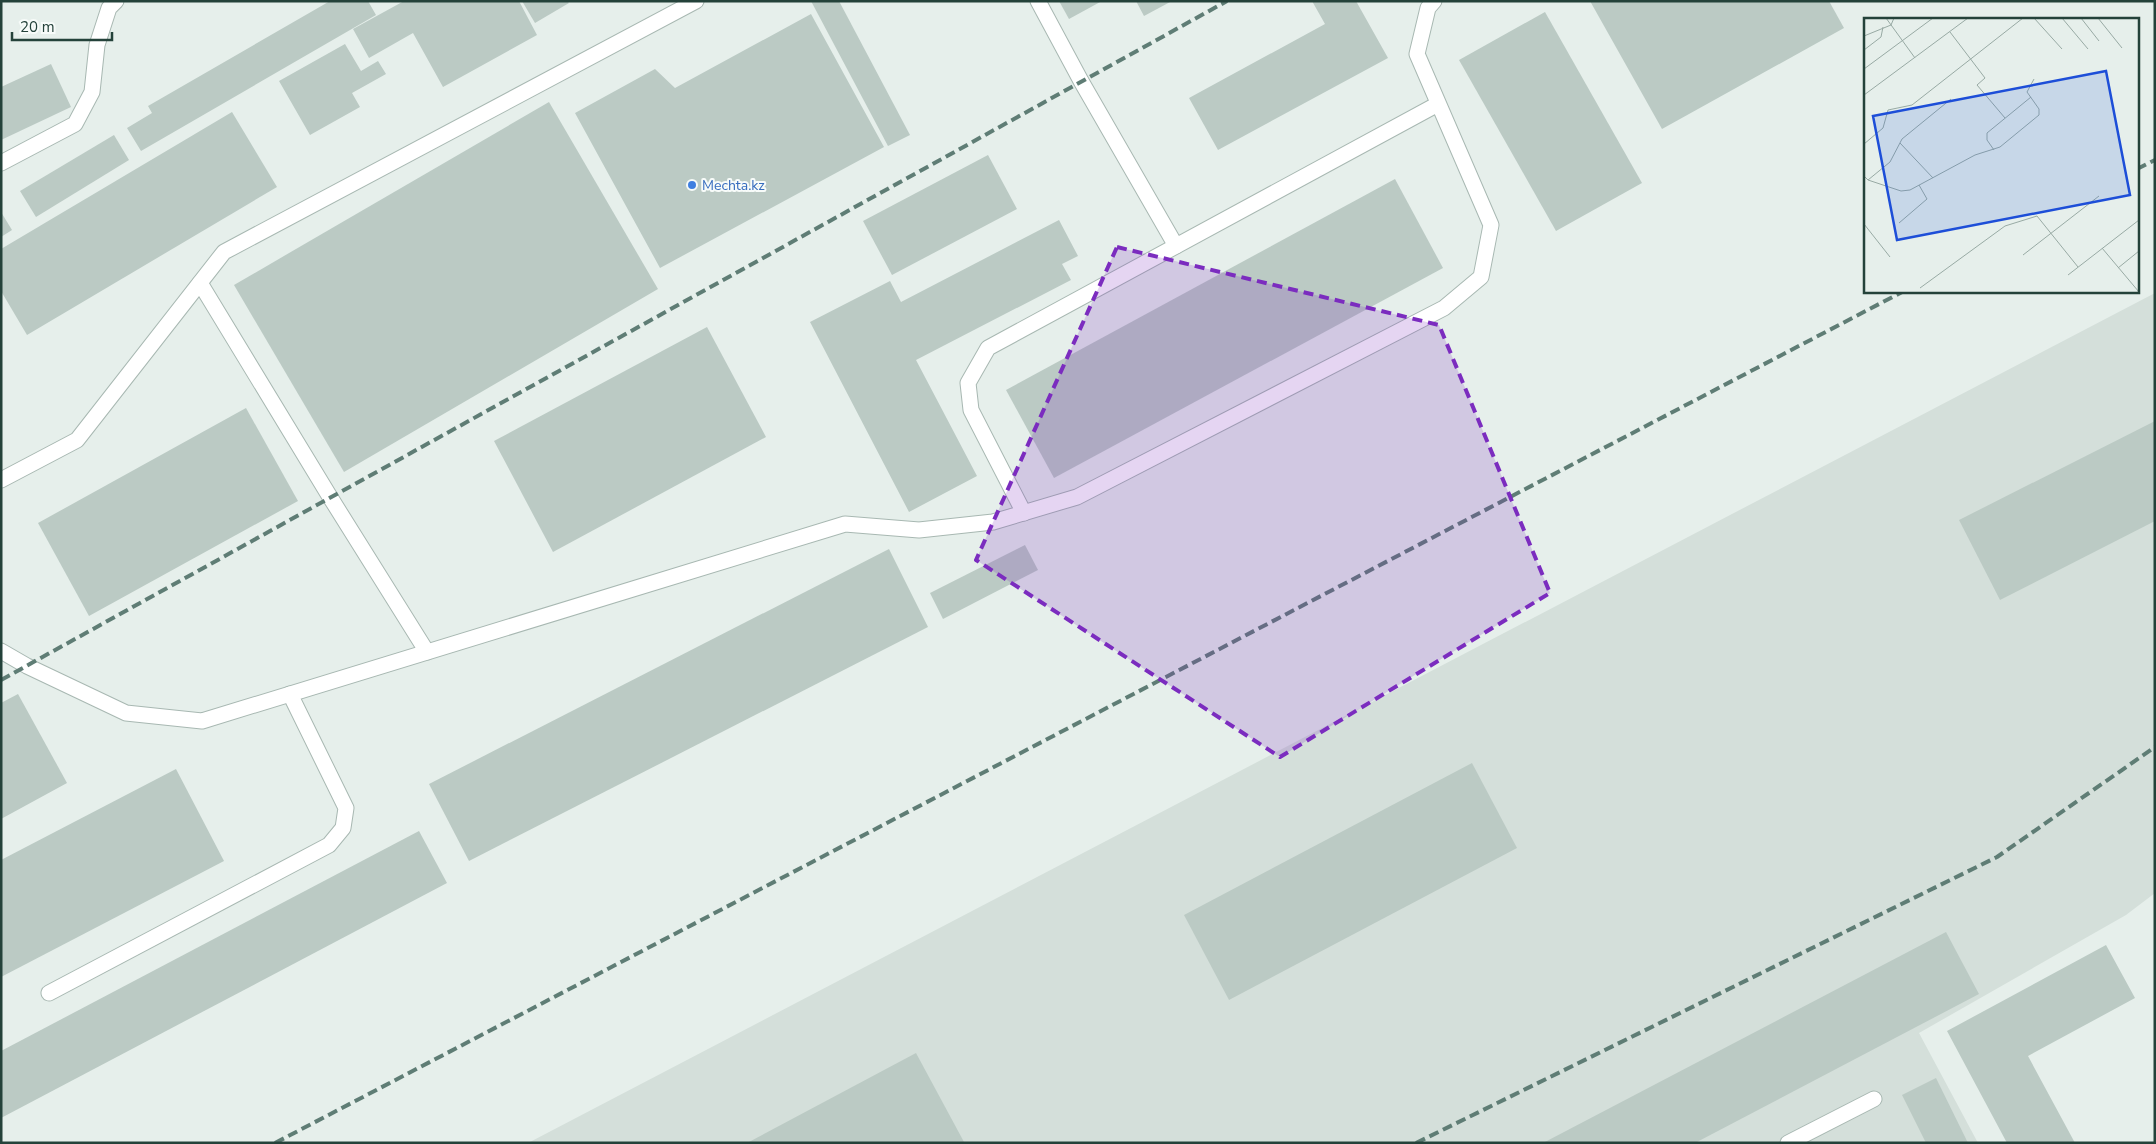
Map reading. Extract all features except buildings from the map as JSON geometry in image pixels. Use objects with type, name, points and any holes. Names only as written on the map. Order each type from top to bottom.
[{"type":"lane","points":[[1,163],[75,124],[92,92],[97,45],[109,8],[116,1]]},
{"type":"lane","points":[[1,480],[77,440],[224,252],[696,1]]},
{"type":"lane","points":[[1038,1],[1176,246]]},
{"type":"lane","points":[[1,651],[27,666],[126,713],[202,721],[845,524],[919,530],[993,522],[1076,497],[1444,308],[1481,277],[1491,225],[1417,54],[1428,8],[1434,1]]},
{"type":"lane","points":[[1024,513],[971,410],[968,383],[988,348],[1438,104]]},
{"type":"lane","points":[[200,282],[325,489],[427,652]]},
{"type":"lane","points":[[49,993],[329,845],[343,828],[346,808],[290,694]]},
{"type":"lane","points":[[1788,1143],[1874,1099]]},
{"type":"highlighted area","points":[[1117,247],[1439,325],[1550,593],[1280,757],[976,560]]},
{"type":"shaded area","points":[[2155,293],[2155,893],[2126,915],[1919,1033],[1978,1143],[528,1143]]},
{"type":"railway","points":[[1,680],[1227,1]]},
{"type":"railway","points":[[2138,168],[2155,160]]},
{"type":"railway","points":[[275,1143],[1902,292]]},
{"type":"railway","points":[[1416,1143],[1997,857],[2155,747]]},
{"type":"place","name":"Mechta.kz","points":[[692,185]]}]
